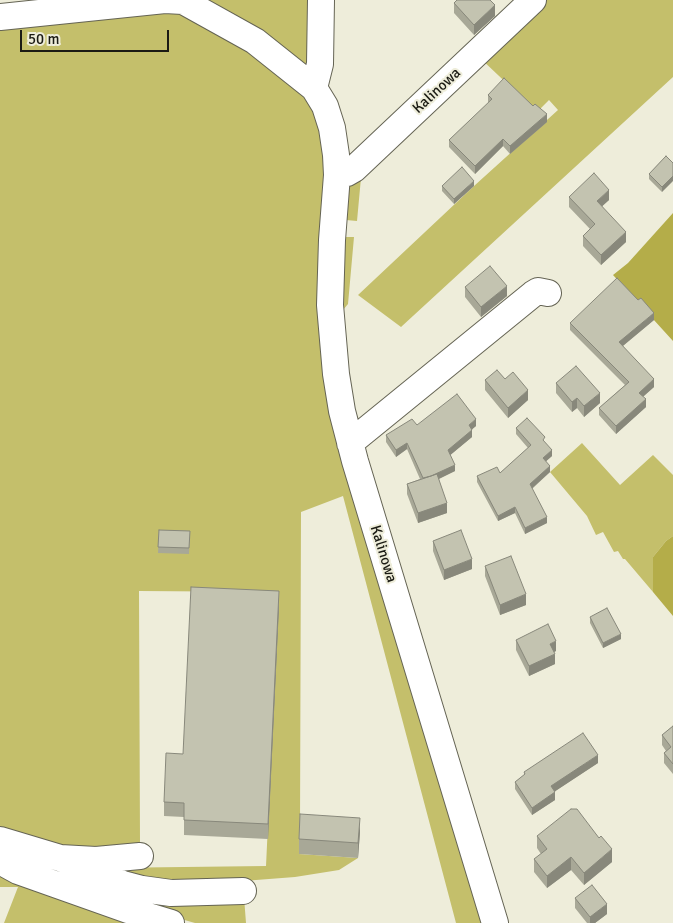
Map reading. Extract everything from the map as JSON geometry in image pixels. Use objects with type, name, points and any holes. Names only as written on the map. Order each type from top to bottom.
[{"type":"street","points":[[0,17],[165,0],[183,1]]},
{"type":"street","points":[[314,88],[320,64],[321,0]]},
{"type":"street","name":"Kalinowa","points":[[337,175],[354,169],[533,0]]},
{"type":"street","name":"Kalinowa","points":[[183,1],[255,41],[314,88],[325,106],[332,128],[336,155],[337,175],[332,240],[330,314],[342,411],[495,923]]},
{"type":"street","points":[[350,443],[533,294],[538,291],[548,293]]},
{"type":"street","points":[[0,840],[60,858],[123,884],[142,889],[171,892],[243,891]]},
{"type":"street","points":[[60,858],[96,860],[140,856]]},
{"type":"street","points":[[0,857],[7,865],[18,871],[128,910],[171,923]]},
{"type":"shaded area","points":[[204,0],[315,0],[308,68]]},
{"type":"shaded area","points":[[539,0],[673,0],[673,77],[401,327],[358,295],[558,110],[549,100],[537,112],[479,57]]},
{"type":"shaded area","points":[[165,10],[203,20],[252,49],[301,89],[322,126],[327,198],[317,279],[317,303],[324,370],[483,923],[456,923],[343,496],[301,512],[299,854],[358,858],[339,870],[295,877],[243,881],[148,883],[102,868],[266,866],[279,592],[139,591],[140,844],[83,848],[63,847],[0,829],[0,26]]},
{"type":"shaded area","points":[[362,167],[357,221],[346,220],[345,182]]},
{"type":"shaded area","points":[[673,213],[673,341],[613,275],[628,263]]},
{"type":"shaded area","points":[[344,237],[354,237],[348,304],[343,310],[337,292]]},
{"type":"shaded area","points":[[582,443],[620,485],[653,455],[673,475],[673,536],[666,541],[653,557],[653,592],[618,551],[614,552],[603,532],[596,535],[587,516],[550,472]]},
{"type":"shaded area","points":[[673,536],[673,616],[653,592],[653,557],[666,541]]},
{"type":"shaded area","points":[[10,859],[244,897],[246,923],[195,923],[125,903]]},
{"type":"shaded area","points":[[0,867],[147,923],[4,923],[18,887],[0,887]]},
{"type":"building","points":[[457,0],[490,0],[495,5],[474,25],[454,3]]},
{"type":"building","points":[[504,78],[533,106],[535,104],[547,114],[510,146],[503,139],[475,166],[449,140],[492,99],[488,95]]},
{"type":"building","points":[[666,156],[673,163],[673,176],[662,187],[649,174]]},
{"type":"building","points":[[462,167],[474,181],[454,199],[442,186]]},
{"type":"building","points":[[594,173],[609,190],[597,201],[626,232],[601,255],[583,236],[595,224],[569,197]]},
{"type":"building","points":[[490,266],[507,286],[481,307],[465,287]]},
{"type":"building","points":[[617,278],[638,300],[641,298],[654,313],[619,342],[654,379],[639,393],[646,399],[616,426],[599,408],[629,382],[570,323]]},
{"type":"building","points":[[576,366],[600,393],[584,406],[577,398],[572,402],[556,383]]},
{"type":"building","points":[[497,370],[505,379],[513,372],[528,390],[508,408],[485,380]]},
{"type":"building","points":[[457,394],[476,419],[469,425],[472,430],[448,450],[455,465],[423,478],[407,443],[396,450],[386,435],[412,419],[417,425]]},
{"type":"building","points":[[527,418],[545,437],[543,440],[552,450],[543,458],[550,466],[530,484],[547,517],[525,528],[515,507],[498,516],[477,476],[497,467],[500,473],[531,445],[516,428]]},
{"type":"building","points":[[437,474],[447,503],[418,513],[407,484]]},
{"type":"building","points":[[159,530],[190,531],[189,548],[158,547]]},
{"type":"building","points":[[461,530],[472,559],[444,570],[433,541]]},
{"type":"building","points":[[511,556],[526,594],[500,605],[485,566]]},
{"type":"building","points":[[191,587],[279,591],[268,824],[184,820],[184,803],[164,802],[166,753],[183,754]]},
{"type":"building","points":[[607,608],[621,634],[603,643],[590,617]]},
{"type":"building","points":[[548,624],[556,641],[550,644],[555,654],[529,666],[516,640]]},
{"type":"building","points":[[673,726],[673,764],[664,753],[671,747],[662,735]]},
{"type":"building","points":[[583,733],[598,755],[551,786],[555,792],[532,808],[515,782],[525,774],[524,772]]},
{"type":"building","points":[[571,809],[577,809],[599,838],[601,836],[612,849],[584,873],[571,857],[547,876],[534,859],[547,849],[537,836]]},
{"type":"building","points":[[300,814],[360,818],[358,843],[299,839]]},
{"type":"building","points":[[592,885],[607,904],[590,917],[575,898]]}]
